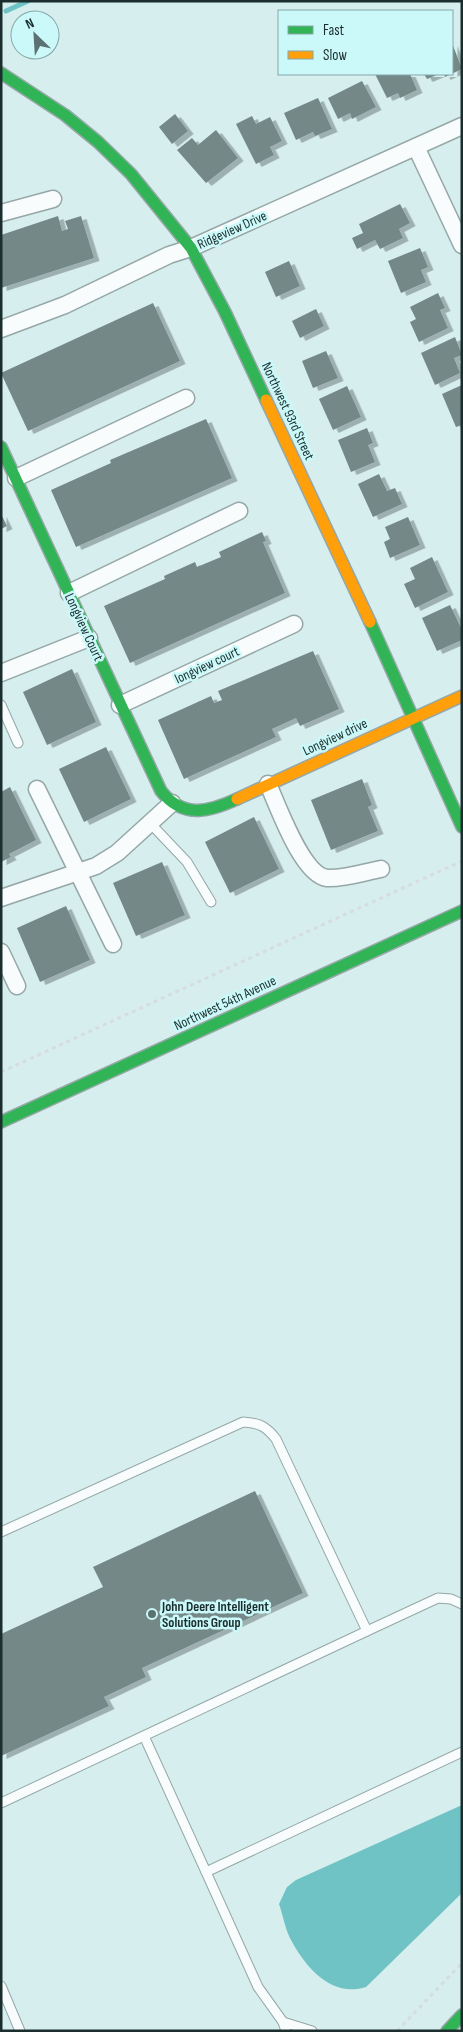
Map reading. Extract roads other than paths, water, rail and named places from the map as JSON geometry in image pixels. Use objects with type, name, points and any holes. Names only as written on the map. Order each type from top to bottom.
[{"type":"street","name":"Northwest 93rd Street","points":[[1,73],[65,115],[98,142],[131,174],[165,213],[191,248],[225,312],[462,827]]},
{"type":"street","name":"Ridgeview Drive","points":[[1,329],[65,305],[170,255],[191,248],[462,126]]},
{"type":"street","points":[[416,147],[462,245]]},
{"type":"street","points":[[1,213],[53,199]]},
{"type":"street","points":[[16,478],[186,398]]},
{"type":"street","name":"Longview Court","points":[[1,447],[162,793],[172,803]]},
{"type":"street","name":"longview court","points":[[69,593],[239,511]]},
{"type":"street","name":"longview court","points":[[120,705],[294,624]]},
{"type":"street","name":"longview court","points":[[1,674],[89,638]]},
{"type":"street","name":"Longview drive","points":[[172,803],[185,810],[198,812],[220,807],[462,696]]},
{"type":"street","points":[[268,784],[303,858],[319,875],[327,878],[381,869]]},
{"type":"street","points":[[37,789],[113,944]]},
{"type":"street","points":[[1,898],[96,866],[117,853],[172,803]]},
{"type":"street","name":"Northwest 54th Avenue","points":[[1,1122],[462,911]]},
{"type":"street","points":[[1,952],[17,986]]},
{"type":"street","points":[[447,2031],[462,2015]]},
{"type":"lane","points":[[1,705],[18,743]]},
{"type":"lane","points":[[150,823],[187,862],[211,902]]},
{"type":"lane","points":[[1,1532],[243,1422],[257,1422],[268,1428],[276,1439],[367,1631]]},
{"type":"lane","points":[[1,1803],[438,1598],[450,1599],[462,1604]]},
{"type":"lane","points":[[144,1736],[258,1987],[285,2026],[312,2031]]},
{"type":"lane","points":[[206,1872],[462,1752]]},
{"type":"lane","points":[[1,1986],[20,2031]]},
{"type":"water","points":[[462,1805],[462,1893],[366,1987],[342,1988],[321,1978],[304,1961],[287,1931],[279,1904],[287,1887],[296,1880]]},
{"type":"waterway","points":[[6,11],[28,1]]},
{"type":"place","name":"John Deere Intelligent Solutions Group","points":[[152,1614]]}]
